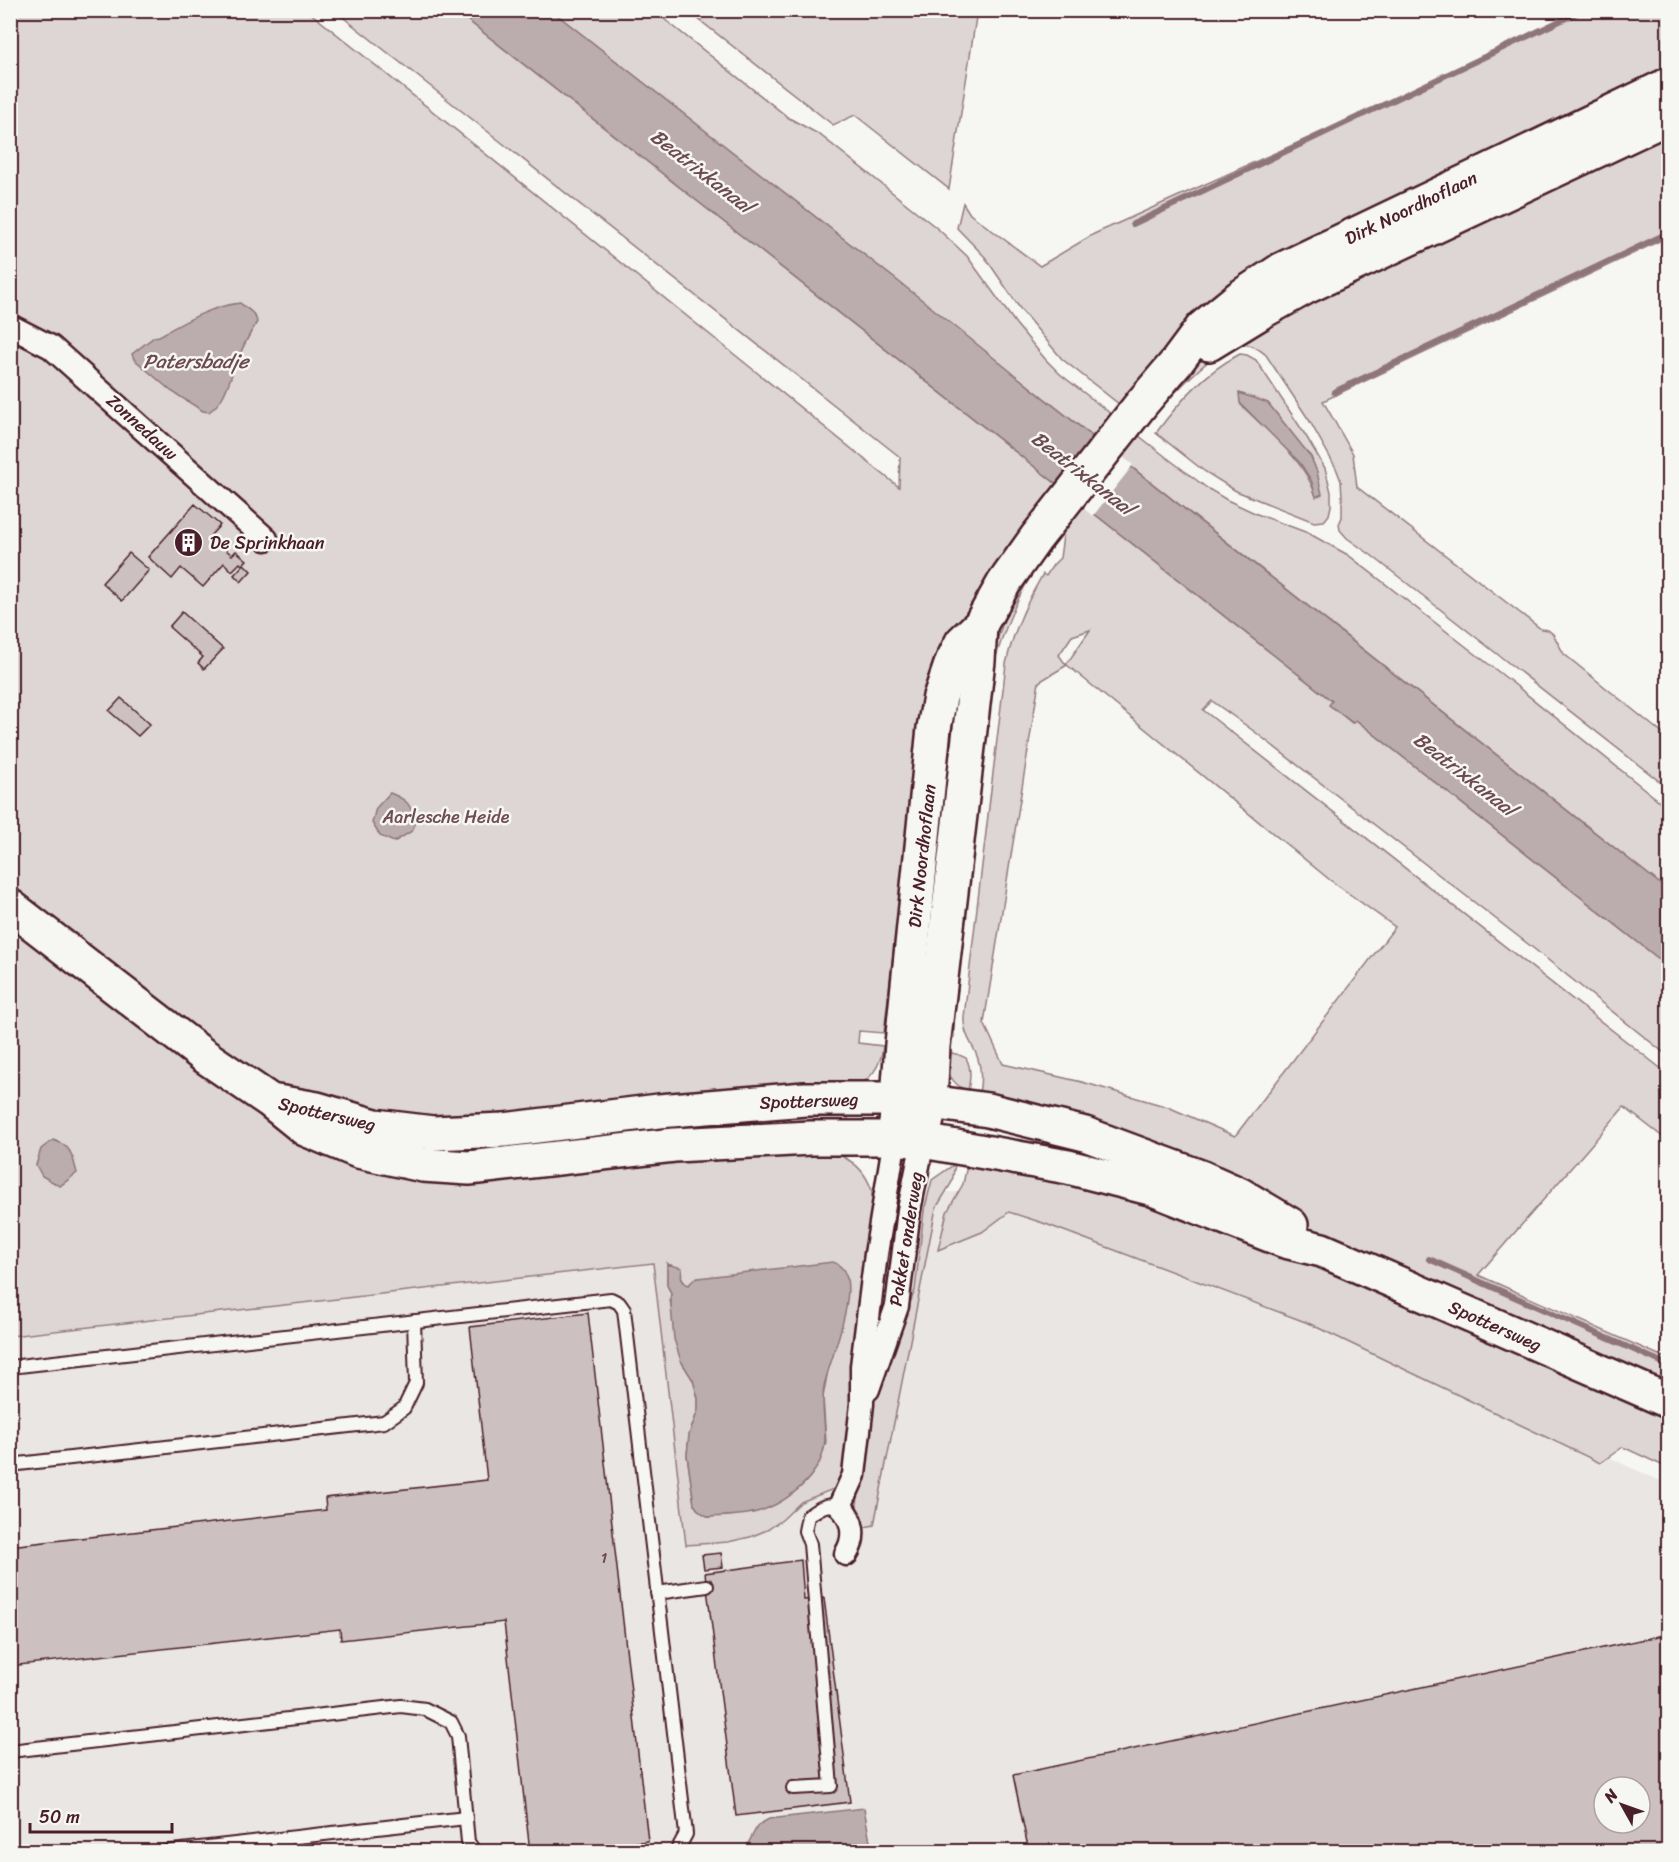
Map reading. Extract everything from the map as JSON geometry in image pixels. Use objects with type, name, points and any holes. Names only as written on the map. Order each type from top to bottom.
[{"type":"main road","name":"Dirk Noordhoflaan","points":[[909,1140],[914,1101],[933,1046],[981,625],[1004,583],[1036,538],[1202,328],[1240,297],[1281,270],[1668,85]]},
{"type":"main road","name":"Dirk Noordhoflaan","points":[[1176,363],[1306,287],[1668,117]]},
{"type":"main road","name":"Spottersweg","points":[[10,906],[203,1055],[269,1100],[305,1129],[358,1151],[423,1166],[469,1168],[674,1145],[811,1138],[909,1140],[1068,1167],[1150,1188],[1285,1241],[1322,1250],[1668,1401]]},
{"type":"main road","name":"Spottersweg","points":[[269,1100],[317,1109],[375,1126],[433,1133],[504,1130],[659,1111],[805,1099],[914,1101],[988,1110],[1085,1134],[1203,1178],[1239,1194],[1294,1227],[1322,1250]]},
{"type":"street","name":"Zonnedauw","points":[[10,326],[51,347],[266,538]]},
{"type":"street","name":"Pakket onderweg","points":[[840,1506],[854,1475],[862,1404],[897,1306],[909,1210],[909,1140]]},
{"type":"street","points":[[840,1506],[846,1512],[851,1524],[853,1543],[846,1554]]},
{"type":"lane","points":[[10,1367],[611,1299],[619,1303],[624,1310],[686,1834],[676,1851]]},
{"type":"lane","points":[[10,1465],[384,1422],[404,1408],[416,1383],[414,1321]]},
{"type":"lane","points":[[793,1788],[831,1786],[810,1544],[805,1531],[808,1516],[821,1507],[831,1504],[840,1506]]},
{"type":"lane","points":[[657,1593],[707,1586]]},
{"type":"lane","points":[[10,1751],[401,1706],[424,1709],[451,1722],[458,1736],[468,1842],[475,1851]]},
{"type":"lane","points":[[164,1851],[466,1818]]},
{"type":"shaded area","points":[[836,1188],[977,1193],[1315,1313],[1668,1484],[1668,1851],[11,1851],[10,1298]]},
{"type":"green space","name":"Aarlesche Heide","points":[[10,11],[308,11],[899,487],[900,457],[335,11],[456,11],[1332,701],[1330,705],[1352,723],[1356,720],[1668,966],[1668,1056],[1255,732],[1212,701],[1203,710],[1668,1074],[1668,1141],[1624,1107],[1478,1275],[1668,1359],[1668,1389],[1333,1241],[1294,1221],[979,1094],[981,1077],[979,1063],[967,1034],[964,1017],[1006,664],[1016,629],[1031,596],[1043,574],[1046,576],[1060,558],[1064,528],[1025,529],[916,753],[884,1033],[859,1031],[858,1043],[883,1046],[878,1066],[874,1072],[865,1081],[852,1088],[843,1157],[861,1171],[872,1191],[872,1252],[846,1469],[836,1488],[801,1502],[782,1520],[750,1537],[728,1542],[686,1545],[653,1263],[11,1336]],"holes":[[[1090,630],[1066,665],[1059,655],[1072,636]],[[1067,665],[1330,880],[1395,927],[1235,1136],[1168,1107],[1082,1082],[1003,1064],[984,1023],[1039,682]],[[667,1263],[681,1276],[685,1284],[691,1283],[827,1375],[823,1397],[826,1442],[821,1458],[759,1511],[709,1517],[697,1509],[694,1504],[687,1455],[689,1436],[698,1410],[698,1398],[693,1380],[681,1361],[670,1300],[671,1293],[667,1285]]]},
{"type":"green space","points":[[552,11],[654,11],[789,118],[820,135],[938,229],[967,256],[1016,324],[1060,374],[1207,488],[1257,514],[1308,533],[1348,555],[1668,808],[1668,890],[971,340]]},
{"type":"green space","points":[[688,11],[977,11],[949,189],[855,115],[833,125]]},
{"type":"green space","points":[[1582,11],[1668,11],[1668,80],[1304,252],[1124,408],[1062,359],[1021,310],[985,257],[957,228],[963,203],[970,214],[1040,266],[1094,234],[1420,88]]},
{"type":"green space","points":[[1668,124],[1668,237],[1323,401],[1353,454],[1357,487],[1541,629],[1553,634],[1564,654],[1668,738],[1668,788],[1347,538],[1340,530],[1339,524],[1342,517],[1342,496],[1341,481],[1336,468],[1309,420],[1266,355],[1261,351],[1245,344],[1232,346],[1210,360],[1162,407],[1157,404],[1213,350]]},
{"type":"green space","points":[[1240,354],[1256,360],[1306,436],[1325,468],[1331,492],[1329,515],[1324,521],[1314,522],[1236,491],[1204,471],[1156,433],[1194,389],[1227,361]],"holes":[[[1240,404],[1317,472],[1316,496],[1310,482],[1294,458]]]},
{"type":"green space","points":[[1034,564],[1037,566],[1013,610],[996,657],[954,1020],[954,1037],[949,1042],[994,648],[1008,609]]},
{"type":"green space","points":[[943,1052],[966,1058],[970,1070],[968,1091],[953,1081],[945,1064]]},
{"type":"green space","points":[[968,1161],[1195,1213],[1668,1413],[1668,1468],[1623,1447],[1600,1463],[1308,1323],[1009,1212],[982,1232],[938,1250],[947,1212],[963,1184]]},
{"type":"green space","points":[[955,1164],[952,1182],[936,1208],[874,1525],[865,1527],[856,1510],[877,1386],[915,1290],[924,1211],[932,1180]]},
{"type":"water","name":"Beatrixkanaal","points":[[456,11],[552,11],[926,303],[1668,890],[1668,966],[1356,720],[1353,723],[1329,705],[1332,701]]},
{"type":"water","name":"Patersbadje","points":[[240,303],[253,313],[257,322],[243,348],[223,396],[209,412],[203,411],[171,391],[134,359],[132,354],[154,337],[208,311]]},
{"type":"water","points":[[1239,393],[1268,403],[1311,457],[1322,494],[1316,497],[1311,480],[1300,463],[1240,403]]},
{"type":"water","points":[[390,793],[408,803],[416,822],[412,831],[394,842],[380,836],[372,823],[376,808]]},
{"type":"water","points":[[53,1140],[68,1148],[77,1173],[60,1186],[42,1176],[36,1165],[41,1149]]},
{"type":"water","points":[[833,1262],[841,1267],[847,1277],[848,1291],[842,1325],[824,1386],[825,1437],[822,1457],[812,1474],[785,1499],[768,1508],[748,1514],[709,1517],[700,1512],[694,1504],[687,1455],[689,1435],[698,1410],[698,1398],[693,1380],[681,1361],[674,1339],[671,1293],[667,1285],[667,1264],[682,1268],[681,1276],[689,1285],[698,1278]]},
{"type":"water","points":[[864,1808],[870,1842],[829,1851],[744,1851],[758,1825],[769,1819]]},
{"type":"pier","points":[[1098,437],[1133,465],[1093,516],[1057,488]]},
{"type":"building","name":"De Sprinkhaan","points":[[195,504],[220,525],[210,536],[232,555],[236,551],[247,560],[232,571],[224,563],[203,587],[181,568],[172,579],[148,557]]},
{"type":"building","points":[[129,553],[149,570],[122,601],[102,583]]},
{"type":"building","points":[[244,564],[251,571],[241,582],[234,575]]},
{"type":"building","points":[[182,612],[223,649],[204,669],[198,663],[203,657],[169,627]]},
{"type":"building","points":[[121,698],[150,724],[138,736],[109,711]]},
{"type":"building","points":[[588,1313],[648,1841],[556,1852],[530,1852],[504,1622],[341,1640],[340,1629],[10,1666],[10,1546],[326,1510],[325,1498],[487,1480],[470,1327]]},
{"type":"building","points":[[721,1553],[723,1567],[704,1569],[702,1555]]},
{"type":"building","points":[[801,1560],[804,1600],[824,1598],[850,1802],[736,1816],[705,1573]]},
{"type":"building","points":[[1668,1634],[1668,1852],[1029,1852],[1013,1775]]},
{"type":"waterway","points":[[1133,224],[1583,10]]},
{"type":"waterway","points":[[1334,392],[1668,233]]},
{"type":"waterway","points":[[1429,1259],[1668,1365]]},
{"type":"place","name":"De Sprinkhaan","points":[[189,543]]}]
